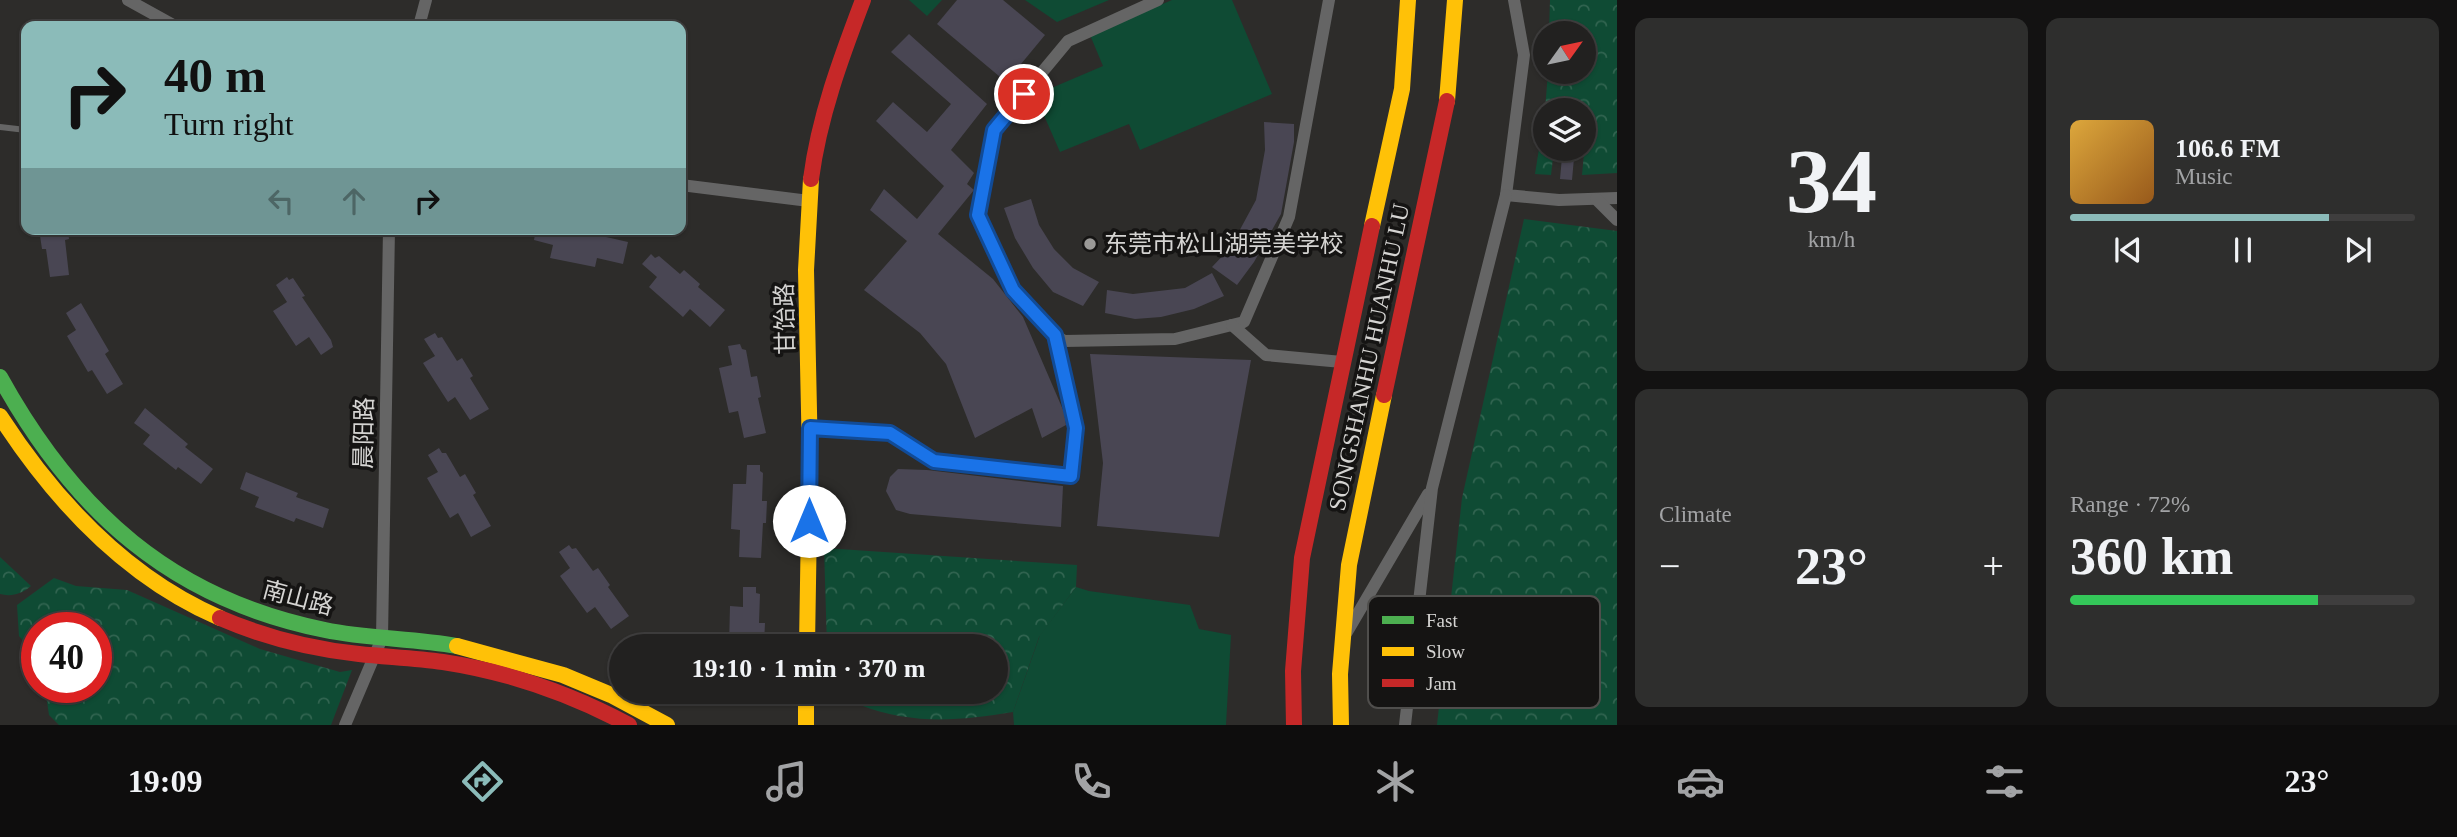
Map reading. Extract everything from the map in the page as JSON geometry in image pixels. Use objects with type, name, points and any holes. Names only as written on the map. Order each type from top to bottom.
[{"type":"main road","name":"甘饴路","points":[[807,634],[809,201],[816,152],[832,87],[863,0]]},
{"type":"main road","name":"SONGSHANHU HUANHU LU","points":[[1294,725],[1293,671],[1303,558],[1342,362],[1402,89],[1408,0]]},
{"type":"main road","name":"SONGSHANHU HUANHU LU","points":[[1341,725],[1343,639],[1349,565],[1448,96],[1455,0]]},
{"type":"main road","name":"南山路","points":[[0,377],[12,400],[66,478],[96,510],[173,571],[221,599],[256,612],[345,634],[457,646],[525,663],[575,679],[622,700],[667,725]]},
{"type":"main road","name":"南山路","points":[[0,416],[52,490],[83,523],[121,556],[163,586],[214,616],[251,629],[343,652],[454,664],[508,677],[569,696],[629,725]]},
{"type":"main road","points":[[806,704],[806,725]]},
{"type":"street","points":[[128,0],[167,21]]},
{"type":"street","points":[[420,21],[426,0]]},
{"type":"street","points":[[1158,0],[1068,41],[994,130],[978,215],[1013,290],[1055,335],[1064,341],[1175,339],[1244,322],[1289,217],[1329,0]]},
{"type":"street","points":[[1420,596],[1432,488],[1506,195],[1524,55],[1514,0]]},
{"type":"street","points":[[686,186],[809,201]]},
{"type":"street","points":[[1506,195],[1559,200],[1617,198]]},
{"type":"street","points":[[1596,199],[1617,220]]},
{"type":"street","name":"晨阳路","points":[[382,638],[389,235]]},
{"type":"street","points":[[1232,325],[1266,355],[1342,362]]},
{"type":"street","points":[[810,428],[890,433],[934,461],[1071,476],[1076,428],[1055,335]]},
{"type":"street","points":[[1368,596],[1432,488]]},
{"type":"street","points":[[1343,639],[1368,597]]},
{"type":"street","points":[[345,725],[382,638]]},
{"type":"lane","points":[[0,127],[21,129]]},
{"type":"green space","points":[[909,0],[942,0],[927,16]]},
{"type":"green space","points":[[1025,0],[1109,0],[1057,22]]},
{"type":"green space","points":[[1172,0],[1232,0],[1272,94],[1140,150],[1129,124],[1060,152],[1035,95],[1103,66],[1090,35]]},
{"type":"green space","points":[[1550,0],[1617,0],[1617,173],[1582,175],[1583,161],[1596,161],[1596,98],[1546,98],[1547,84],[1596,84],[1596,21],[1549,21]]},
{"type":"green space","points":[[1537,161],[1553,161],[1551,175],[1535,174]]},
{"type":"green space","points":[[1524,219],[1617,231],[1617,725],[1437,725],[1439,708],[1600,708],[1600,596],[1451,596],[1462,498]]},
{"type":"green space","points":[[824,548],[1077,565],[1076,587],[1039,637],[1013,712],[973,718],[936,719],[899,716],[858,704],[1008,704],[1008,634],[827,634]]},
{"type":"green space","points":[[0,557],[31,586],[16,594],[0,594]]},
{"type":"green space","points":[[54,578],[76,586],[127,590],[260,649],[340,672],[352,670],[331,725],[59,725],[49,715],[47,703],[112,703],[112,612],[21,612],[21,638],[17,605]]},
{"type":"green space","points":[[1076,587],[1190,605],[1199,629],[1231,635],[1226,725],[1014,725],[1013,712],[1040,635]]},
{"type":"building","points":[[957,0],[1003,0],[1045,35],[1006,82],[937,24]]},
{"type":"building","points":[[909,34],[987,104],[951,150],[974,173],[967,184],[974,190],[938,234],[993,279],[1023,317],[1064,412],[1066,425],[1042,438],[1032,408],[975,438],[946,364],[920,333],[864,290],[907,241],[870,210],[884,189],[917,219],[944,186],[876,121],[893,102],[927,132],[951,104],[891,52]]},
{"type":"building","points":[[1264,122],[1294,124],[1294,142],[1281,214],[1254,262],[1237,285],[1212,267],[1230,248],[1256,200],[1265,150]]},
{"type":"building","points":[[1562,161],[1574,161],[1572,180],[1560,179]]},
{"type":"building","points":[[1031,199],[1039,225],[1054,249],[1073,268],[1099,282],[1083,306],[1053,292],[1033,268],[1015,238],[1004,208]]},
{"type":"building","points":[[40,235],[69,235],[69,239],[65,240],[69,275],[50,277],[46,249],[42,249]]},
{"type":"building","points":[[535,235],[597,235],[628,242],[623,264],[597,258],[595,267],[550,258],[553,245],[534,240]]},
{"type":"building","points":[[651,254],[655,258],[659,256],[680,274],[684,270],[700,284],[698,287],[725,310],[710,327],[690,309],[683,317],[649,287],[657,277],[642,264]]},
{"type":"building","points":[[1212,273],[1224,296],[1194,309],[1161,317],[1135,319],[1105,313],[1107,290],[1133,294],[1185,288]]},
{"type":"building","points":[[287,277],[289,280],[293,278],[305,296],[302,297],[331,340],[333,347],[321,355],[309,337],[296,346],[273,311],[287,302],[276,285]]},
{"type":"building","points":[[81,303],[109,351],[105,354],[123,384],[107,394],[92,370],[88,372],[67,336],[76,330],[66,313]]},
{"type":"building","points":[[435,333],[438,338],[442,337],[457,361],[462,358],[473,376],[470,378],[489,409],[470,420],[455,397],[448,402],[423,363],[435,356],[424,339]]},
{"type":"building","points":[[740,344],[742,349],[746,350],[751,377],[757,376],[761,397],[758,398],[766,433],[744,438],[738,411],[729,413],[719,368],[732,365],[728,346]]},
{"type":"building","points":[[1090,354],[1251,360],[1219,537],[1097,526],[1103,463]]},
{"type":"building","points":[[145,408],[188,444],[185,447],[213,469],[201,484],[178,467],[176,470],[143,444],[150,435],[134,423]]},
{"type":"building","points":[[439,448],[442,453],[446,453],[460,477],[465,474],[476,493],[473,495],[491,526],[471,537],[458,513],[450,518],[427,478],[438,472],[428,455]]},
{"type":"building","points":[[747,465],[760,465],[760,471],[763,473],[762,501],[767,501],[761,558],[739,557],[740,530],[731,529],[733,484],[746,484]]},
{"type":"building","points":[[898,469],[1063,486],[1061,527],[910,514],[896,510],[886,491],[890,477]]},
{"type":"building","points":[[246,472],[298,493],[296,497],[329,509],[323,528],[296,518],[294,522],[255,507],[259,497],[240,489]]},
{"type":"building","points":[[569,545],[572,549],[576,548],[593,571],[598,568],[629,616],[611,629],[595,607],[587,613],[560,576],[570,568],[559,552]]},
{"type":"building","points":[[743,587],[756,587],[756,593],[760,594],[759,623],[765,623],[764,634],[729,634],[730,606],[743,607]]},
{"type":"traffic: fast","points":[[0,377],[60,469],[95,508],[132,542],[174,572],[220,596],[270,616],[341,633],[457,646]]},
{"type":"traffic: slow","points":[[1372,226],[1402,89],[1408,0]]},
{"type":"traffic: slow","points":[[1447,101],[1455,0]]},
{"type":"traffic: slow","points":[[807,634],[810,458],[806,270],[811,179]]},
{"type":"traffic: slow","points":[[1341,725],[1340,674],[1349,565],[1384,395]]},
{"type":"traffic: slow","points":[[0,416],[44,478],[95,534],[153,581],[220,618]]},
{"type":"traffic: slow","points":[[457,646],[563,675],[611,695],[667,725]]},
{"type":"traffic: slow","points":[[806,704],[806,725]]},
{"type":"traffic: jam","points":[[811,179],[825,110],[863,0]]},
{"type":"traffic: jam","points":[[1384,395],[1447,101]]},
{"type":"traffic: jam","points":[[1294,725],[1293,671],[1302,558],[1372,226]]},
{"type":"traffic: jam","points":[[220,618],[271,636],[323,649],[443,662],[516,678],[585,703],[629,725]]},
{"type":"place","name":"东莞市松山湖莞美学校","points":[[1090,244]]},
{"type":"route","points":[[809,521],[810,428],[890,433],[934,461],[1071,476],[1076,428],[1055,335],[1013,290],[978,215],[994,130],[1024,94]]}]
